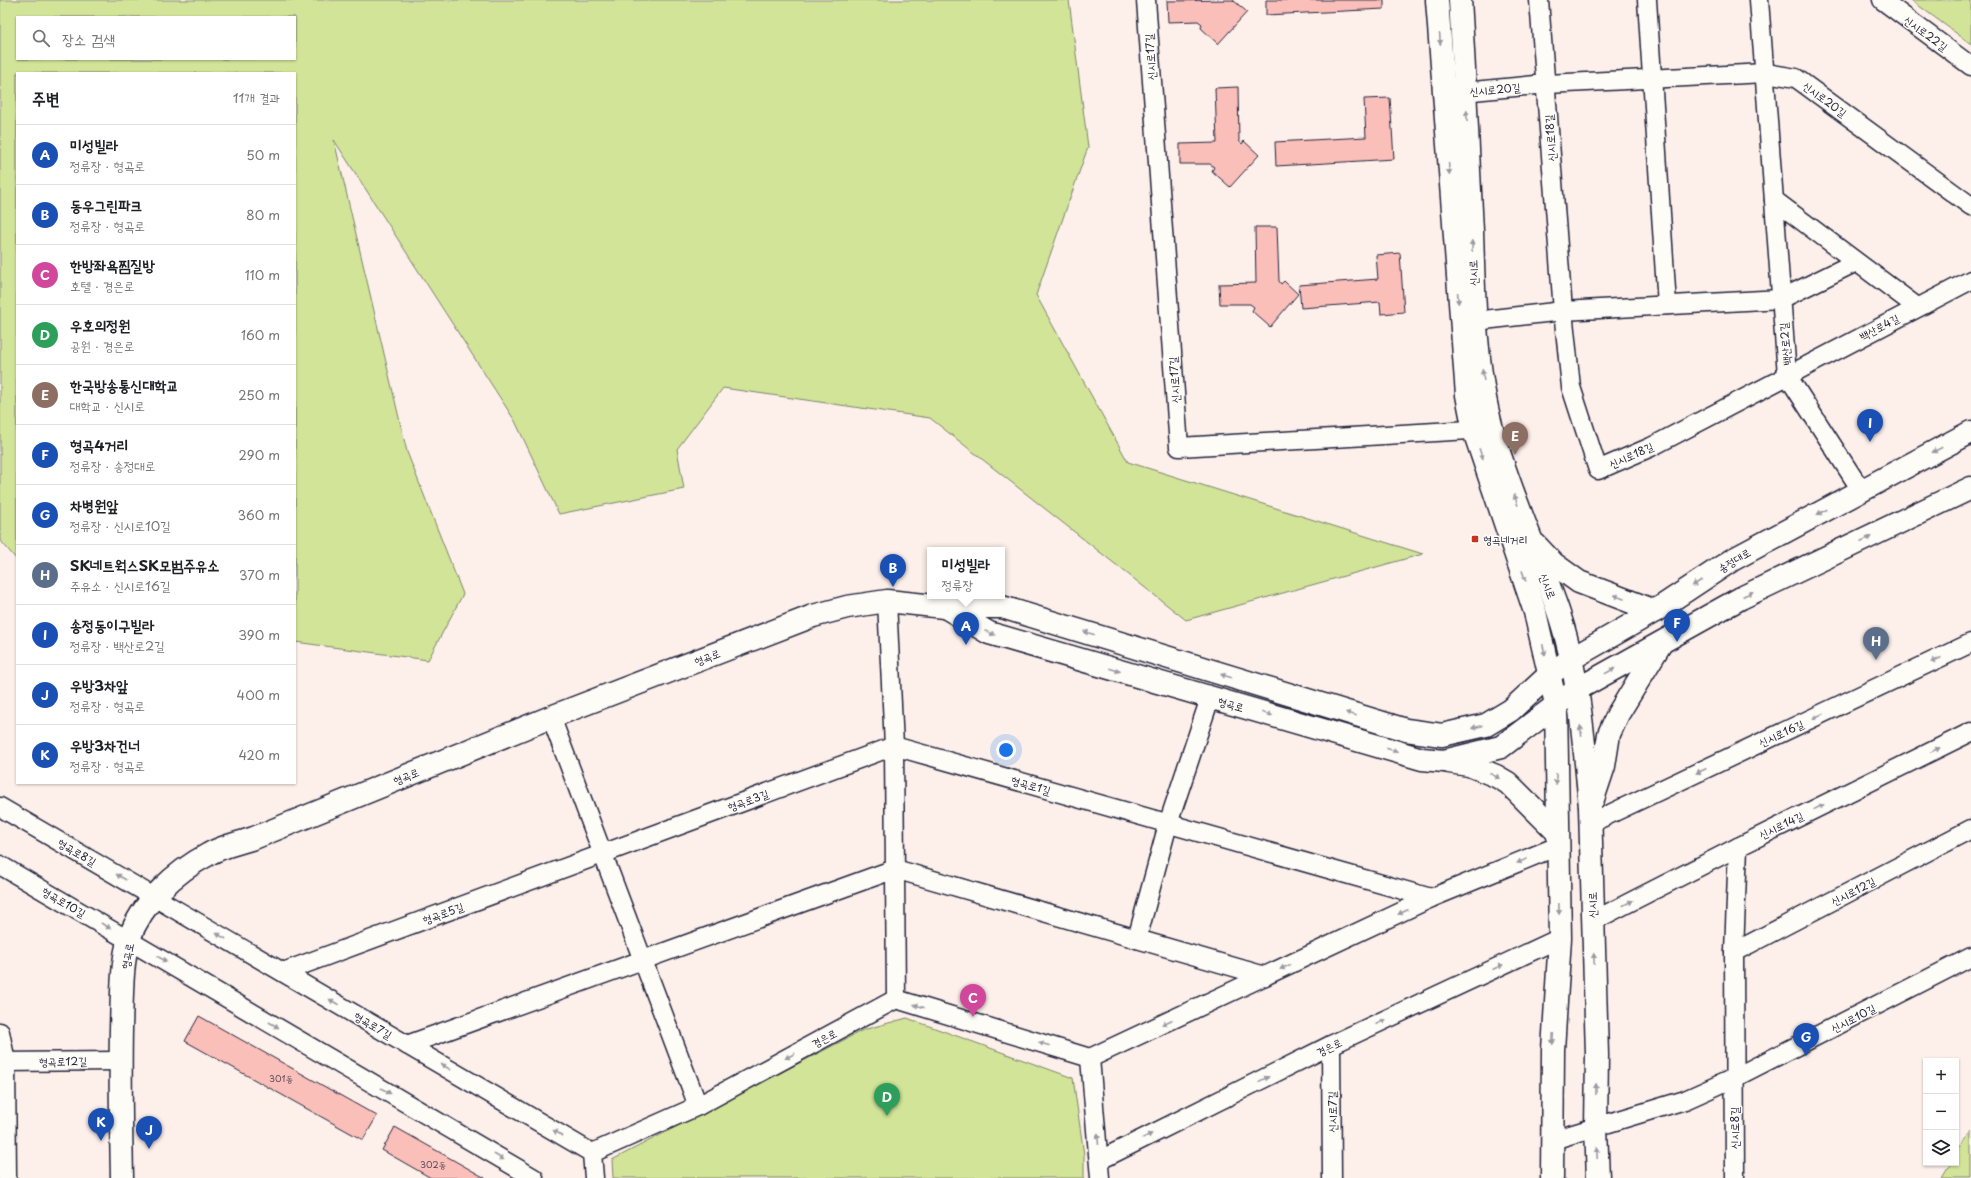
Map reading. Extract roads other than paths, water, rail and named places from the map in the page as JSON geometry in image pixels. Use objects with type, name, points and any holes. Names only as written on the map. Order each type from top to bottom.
[{"type":"street","name":"신시로17길","points":[[1146,0],[1179,447],[1483,430]]},
{"type":"street","name":"신시로","points":[[1437,0],[1460,322],[1467,395],[1529,537],[1557,609],[1571,659],[1576,690],[1590,815],[1597,1055],[1596,1128],[1598,1178]]},
{"type":"street","name":"신시로","points":[[1460,0],[1466,92],[1475,321],[1483,430],[1528,587],[1556,704],[1560,938],[1553,1050],[1552,1178]]},
{"type":"street","points":[[1539,0],[1547,84]]},
{"type":"street","points":[[1647,0],[1667,305]]},
{"type":"street","name":"백산로2길","points":[[1759,0],[1766,72],[1787,375],[1861,490]]},
{"type":"street","name":"신시로22길","points":[[1882,0],[1971,66]]},
{"type":"street","name":"신시로20길","points":[[1443,93],[1547,84],[1766,72],[1796,78],[1971,206]]},
{"type":"street","name":"신시로18길","points":[[1547,84],[1563,311],[1571,387],[1598,470],[1651,447],[1787,375]]},
{"type":"street","points":[[1774,200],[1917,307]]},
{"type":"street","points":[[1475,321],[1563,311],[1781,299],[1856,262]]},
{"type":"street","name":"백산로4길","points":[[1787,375],[1971,280]]},
{"type":"street","name":"송정대로","points":[[1511,710],[1550,674],[1571,659],[1655,611],[1732,560],[1971,432]]},
{"type":"street","points":[[1556,704],[1576,690],[1741,598],[1971,488]]},
{"type":"street","points":[[1529,537],[1554,564],[1579,582],[1655,611]]},
{"type":"street","points":[[887,601],[894,746],[896,999],[1090,1058],[1558,839],[1508,783],[1470,765],[1444,761]]},
{"type":"street","name":"형곡로","points":[[122,1178],[120,1061],[123,980],[129,940],[139,917],[154,897],[176,876],[210,853],[254,838],[551,717],[813,616],[847,607],[887,601],[944,607],[1002,607],[1406,730],[1442,736],[1486,725],[1511,710]]},
{"type":"street","name":"형곡로","points":[[944,607],[989,633],[1422,759],[1444,761],[1501,747],[1556,704]]},
{"type":"street","points":[[1590,815],[1604,766],[1609,734],[1618,714],[1662,642]]},
{"type":"street","name":"신시로16길","points":[[1590,815],[1971,643]]},
{"type":"street","points":[[1137,939],[1168,824],[1210,698]]},
{"type":"street","points":[[551,717],[698,1106]]},
{"type":"street","name":"신시로14길","points":[[1593,921],[1738,847],[1971,732]]},
{"type":"street","name":"형곡로1길","points":[[894,746],[1168,824]]},
{"type":"street","name":"형곡로3길","points":[[603,854],[894,746]]},
{"type":"street","name":"형곡로8길","points":[[0,807],[154,897]]},
{"type":"street","points":[[1168,824],[1431,898]]},
{"type":"street","name":"신시로12길","points":[[1734,952],[1971,830]]},
{"type":"street","points":[[1734,1078],[1734,952],[1738,847]]},
{"type":"street","name":"형곡로5길","points":[[283,972],[603,854]]},
{"type":"street","name":"형곡로10길","points":[[0,865],[534,1178]]},
{"type":"street","points":[[407,1044],[643,961],[895,869],[1265,976]]},
{"type":"street","name":"형곡로7길","points":[[154,897],[592,1153]]},
{"type":"street","name":"경은로","points":[[1100,1160],[1331,1045],[1560,938]]},
{"type":"street","name":"신시로10길","points":[[1553,1140],[1686,1100],[1734,1078],[1971,958]]},
{"type":"street","name":"경은로","points":[[592,1153],[698,1106],[896,999]]},
{"type":"street","points":[[0,1032],[3,1062],[7,1178]]},
{"type":"street","name":"신시로7길","points":[[1331,1045],[1332,1178]]},
{"type":"street","points":[[1090,1058],[1100,1160],[1100,1178]]},
{"type":"street","name":"형곡로12길","points":[[3,1062],[120,1061]]},
{"type":"street","name":"신시로8길","points":[[1734,1078],[1734,1178]]},
{"type":"street","points":[[592,1153],[594,1178]]},
{"type":"place","name":"송정동이구빌라","points":[[1870,442]]},
{"type":"place","name":"한국방송통신대학교","points":[[1515,455]]},
{"type":"place","name":"형곡네거리","points":[[1475,539]]},
{"type":"place","name":"동우그린파크","points":[[893,587]]},
{"type":"place","name":"형곡4거리","points":[[1677,642]]},
{"type":"place","name":"미성빌라","points":[[966,645]]},
{"type":"place","name":"SK네트웍스SK모범주유소","points":[[1876,660]]},
{"type":"place","name":"한방좌욕찜질방","points":[[973,1017]]},
{"type":"place","name":"차병원앞","points":[[1806,1056]]},
{"type":"place","name":"우호의정원","points":[[887,1116]]},
{"type":"place","name":"우방3차건너","points":[[101,1141]]},
{"type":"place","name":"우방3차앞","points":[[149,1149]]}]
